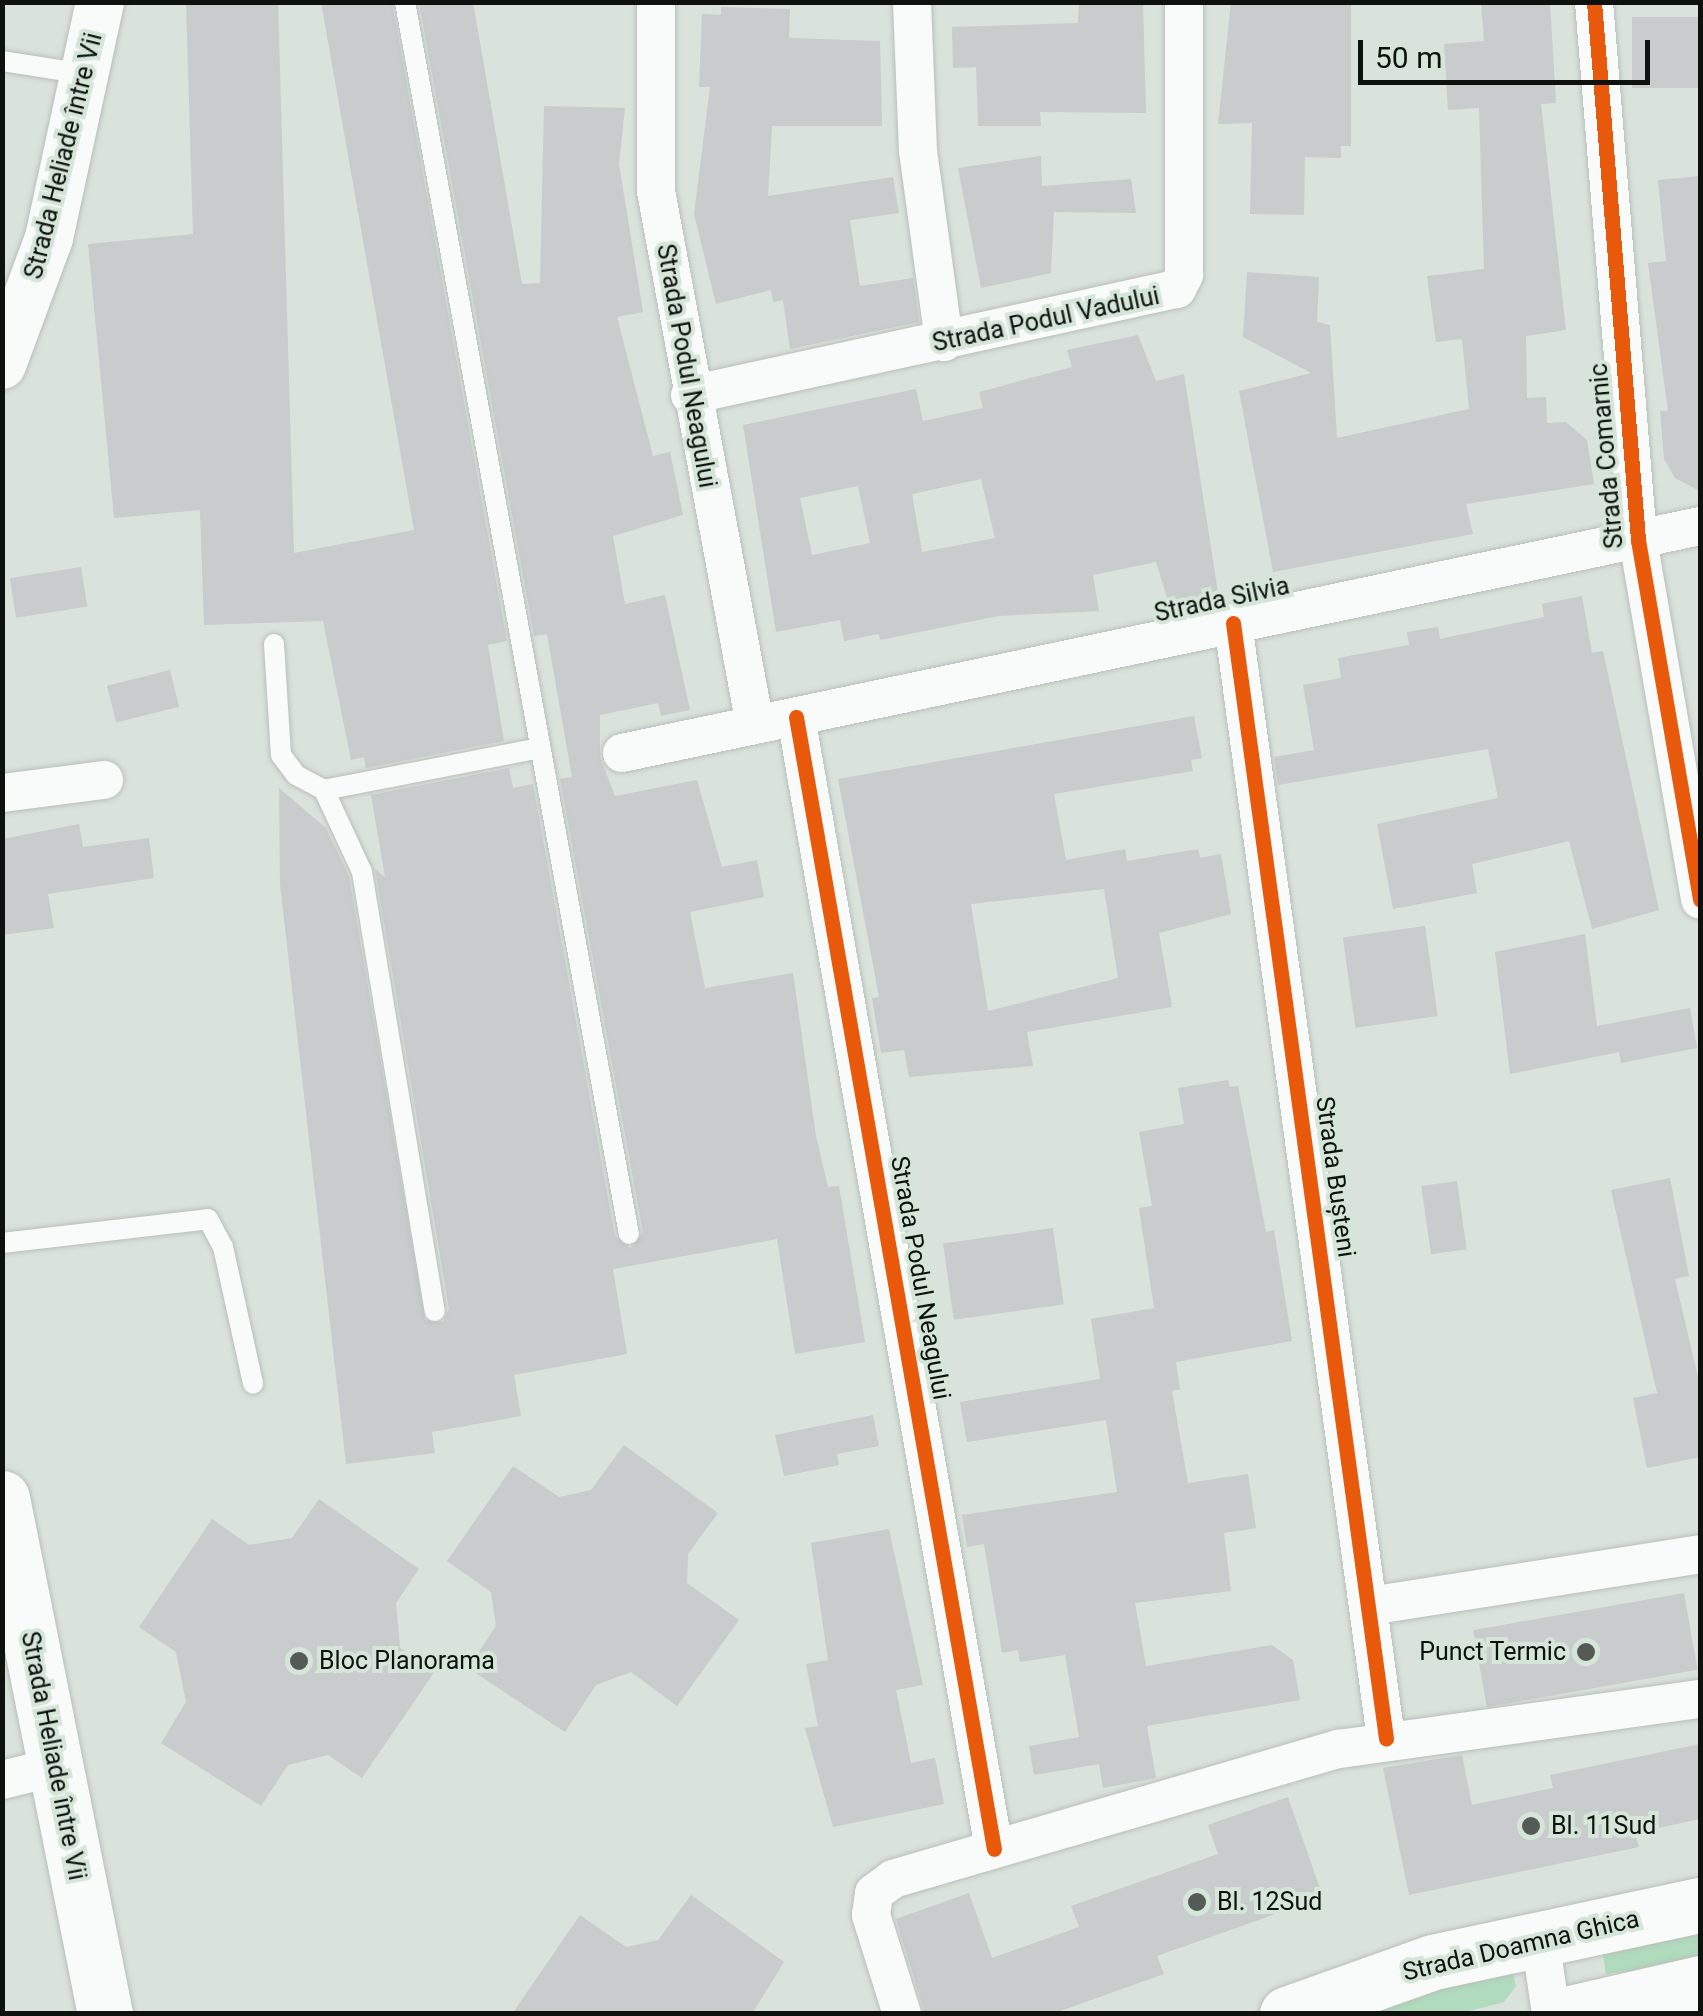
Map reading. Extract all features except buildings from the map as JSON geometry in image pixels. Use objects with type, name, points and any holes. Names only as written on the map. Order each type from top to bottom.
[{"type":"main road","name":"Strada Heliade între Vii","points":[[2,1498],[105,2014]]},
{"type":"main road","name":"Strada Doamna Ghica","points":[[1287,2014],[1433,1962],[1700,1906]]},
{"type":"main road","points":[[1566,2014],[1700,1983]]},
{"type":"street","name":"Strada Heliade între Vii","points":[[2,366],[49,238],[100,2]]},
{"type":"street","name":"Strada Podul Neagului","points":[[656,2],[656,191],[690,395],[755,726]]},
{"type":"street","points":[[912,2],[918,151],[944,342]]},
{"type":"street","name":"Strada Podul Vadului","points":[[690,395],[1177,290],[1184,274],[1184,2]]},
{"type":"street","name":"Strada Comarnic","points":[[1594,2],[1638,540],[1700,900]]},
{"type":"street","name":"Strada Silvia","points":[[622,752],[1700,526]]},
{"type":"street","name":"Strada Bușteni","points":[[1233,623],[1386,1738]]},
{"type":"street","name":"Strada Podul Neagului","points":[[796,717],[994,1849]]},
{"type":"street","points":[[2,793],[104,780]]},
{"type":"street","points":[[1369,1606],[1700,1554]]},
{"type":"street","points":[[902,2014],[871,1915],[874,1893],[893,1879],[1386,1738],[1700,1699]]},
{"type":"street","points":[[2,1780],[56,1767]]},
{"type":"street","points":[[1540,1938],[1551,2014]]},
{"type":"lane","points":[[405,2],[629,1234]]},
{"type":"lane","points":[[2,61],[87,74]]},
{"type":"lane","points":[[274,644],[281,755],[296,775],[324,790],[362,872],[435,1310]]},
{"type":"lane","points":[[324,790],[540,748]]},
{"type":"lane","points":[[2,1243],[208,1219],[223,1248],[254,1384]]},
{"type":"green space","points":[[1700,1928],[1700,1963],[1606,1974],[1603,1955],[1617,1942]]},
{"type":"green space","points":[[1512,1969],[1516,1986],[1504,2002],[1462,2013],[1346,2014]]},
{"type":"cycle path","points":[[1594,2],[1638,540],[1700,900]]},
{"type":"cycle path","points":[[1233,623],[1386,1739]]},
{"type":"cycle path","points":[[796,717],[994,1849]]},
{"type":"place","name":"Punct Termic","points":[[1586,1652]]},
{"type":"place","name":"Bloc Planorama","points":[[299,1661]]},
{"type":"place","name":"Bl. 11Sud","points":[[1531,1826]]},
{"type":"place","name":"Bl. 12Sud","points":[[1197,1902]]}]
